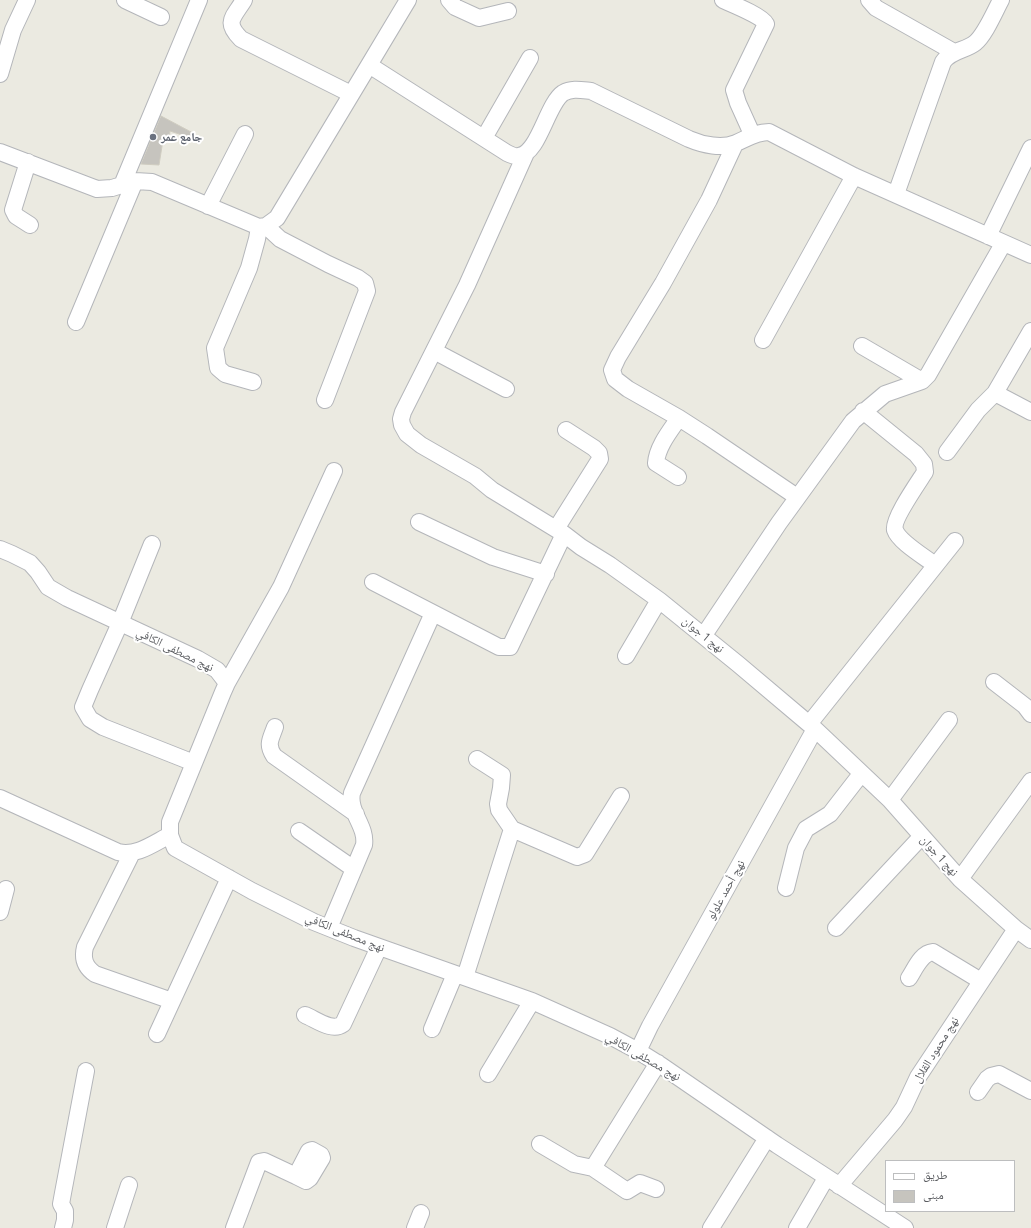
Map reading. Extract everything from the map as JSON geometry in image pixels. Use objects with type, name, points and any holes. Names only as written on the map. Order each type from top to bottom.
[{"type":"street","points":[[0,74],[6,29],[27,0]]},
{"type":"street","points":[[125,0],[161,17]]},
{"type":"street","points":[[76,322],[198,0]]},
{"type":"street","points":[[244,0],[231,21],[233,30],[241,39],[351,94]]},
{"type":"street","points":[[253,382],[225,374],[218,368],[215,348],[249,268],[262,226],[277,218],[408,0]]},
{"type":"street","points":[[449,0],[455,7],[479,18],[508,11]]},
{"type":"street","points":[[723,0],[758,17],[765,21],[766,24],[734,90],[738,103],[752,134]]},
{"type":"street","points":[[868,0],[876,8],[954,52]]},
{"type":"street","points":[[896,194],[944,62],[949,55],[967,48],[980,39],[1001,0]]},
{"type":"street","points":[[484,138],[530,58]]},
{"type":"street","points":[[369,65],[507,153],[514,156],[520,156],[526,153]]},
{"type":"street","name":"نهج 1 جوان","points":[[735,144],[701,144],[591,91],[574,90],[563,94],[556,101],[533,145],[526,153],[467,285],[403,412],[401,420],[402,425],[407,434],[421,445],[475,476],[492,490],[610,565],[704,635],[812,727],[890,800],[960,879],[1016,929],[1031,940]]},
{"type":"street","points":[[797,497],[678,418],[628,389],[615,379],[612,370],[618,357],[663,283],[709,200],[735,144],[752,134],[769,132],[854,176],[1003,244],[1031,255]]},
{"type":"street","points":[[208,206],[245,134]]},
{"type":"street","points":[[988,236],[1031,148]]},
{"type":"street","points":[[0,152],[97,189],[129,183],[152,182],[208,206],[262,226],[280,239],[358,278],[365,283],[367,291],[325,400]]},
{"type":"street","points":[[28,162],[13,210],[16,216],[30,225]]},
{"type":"street","points":[[763,340],[854,176]]},
{"type":"street","points":[[704,635],[797,497],[853,421],[884,394],[922,381],[928,375],[1003,244]]},
{"type":"street","points":[[947,452],[978,410],[994,393],[1031,331]]},
{"type":"street","points":[[862,346],[922,381]]},
{"type":"street","points":[[434,351],[506,389]]},
{"type":"street","points":[[994,393],[1031,412]]},
{"type":"street","points":[[863,411],[916,454],[924,464],[925,472],[896,520],[895,530],[900,539],[935,565]]},
{"type":"street","points":[[678,418],[657,457],[656,463],[678,477]]},
{"type":"street","points":[[373,582],[499,647],[510,647],[546,574],[560,532],[600,459],[599,453],[594,448],[566,430]]},
{"type":"street","points":[[0,798],[124,854],[132,853],[170,835],[170,822],[228,683],[281,587],[334,471]]},
{"type":"street","points":[[419,522],[494,557],[546,574]]},
{"type":"street","name":"نهج أحمد علولو","points":[[638,1051],[650,1026],[812,727],[954,541]]},
{"type":"street","points":[[152,544],[83,708],[90,719],[103,727],[194,763]]},
{"type":"street","name":"نهج مصطفى الكافي","points":[[0,550],[30,563],[48,587],[66,598],[198,659],[217,670],[228,683]]},
{"type":"street","points":[[626,656],[659,600]]},
{"type":"street","points":[[329,928],[364,846],[365,838],[352,807],[352,793],[433,613]]},
{"type":"street","points":[[994,682],[1029,706]]},
{"type":"street","points":[[890,800],[949,720]]},
{"type":"street","points":[[275,727],[269,744],[270,750],[274,756],[356,814]]},
{"type":"street","points":[[477,759],[502,775],[498,804],[499,810],[512,829],[577,857],[585,854],[621,796]]},
{"type":"street","points":[[786,888],[796,848],[806,829],[830,814],[861,774]]},
{"type":"street","points":[[960,879],[1031,781]]},
{"type":"street","points":[[432,1029],[460,975],[512,829]]},
{"type":"street","points":[[299,831],[354,869]]},
{"type":"street","name":"نهج مصطفى الكافي","points":[[170,835],[175,848],[314,922],[379,947],[532,1001],[610,1036],[638,1051],[901,1227]]},
{"type":"street","points":[[836,928],[922,836]]},
{"type":"street","points":[[132,853],[85,947],[83,953],[84,959],[86,966],[95,974],[172,1001]]},
{"type":"street","points":[[157,1034],[229,878]]},
{"type":"street","points":[[0,912],[6,889]]},
{"type":"street","name":"نهج محمود القلال","points":[[797,1228],[832,1182],[900,1113],[918,1077],[1016,929]]},
{"type":"street","points":[[305,1015],[332,1028],[338,1028],[343,1024],[379,947]]},
{"type":"street","points":[[909,978],[921,958],[927,952],[933,952],[981,981]]},
{"type":"street","points":[[488,1074],[532,1001]]},
{"type":"street","points":[[593,1168],[658,1063]]},
{"type":"street","points":[[63,1228],[66,1220],[65,1211],[61,1204],[86,1071]]},
{"type":"street","points":[[978,1092],[987,1079],[991,1076],[999,1074],[1031,1092]]},
{"type":"street","points":[[711,1228],[767,1138]]},
{"type":"street","points":[[540,1144],[574,1164],[593,1168],[627,1191],[640,1183],[656,1189]]},
{"type":"street","points":[[234,1228],[259,1162],[264,1161],[296,1176]]},
{"type":"street","points":[[115,1228],[129,1185]]},
{"type":"street","points":[[415,1228],[421,1213]]},
{"type":"building","points":[[161,116],[193,133],[191,138],[170,131],[169,140],[163,140],[159,165],[141,164]]},
{"type":"place","name":"جامع عمر","points":[[153,137]]}]
